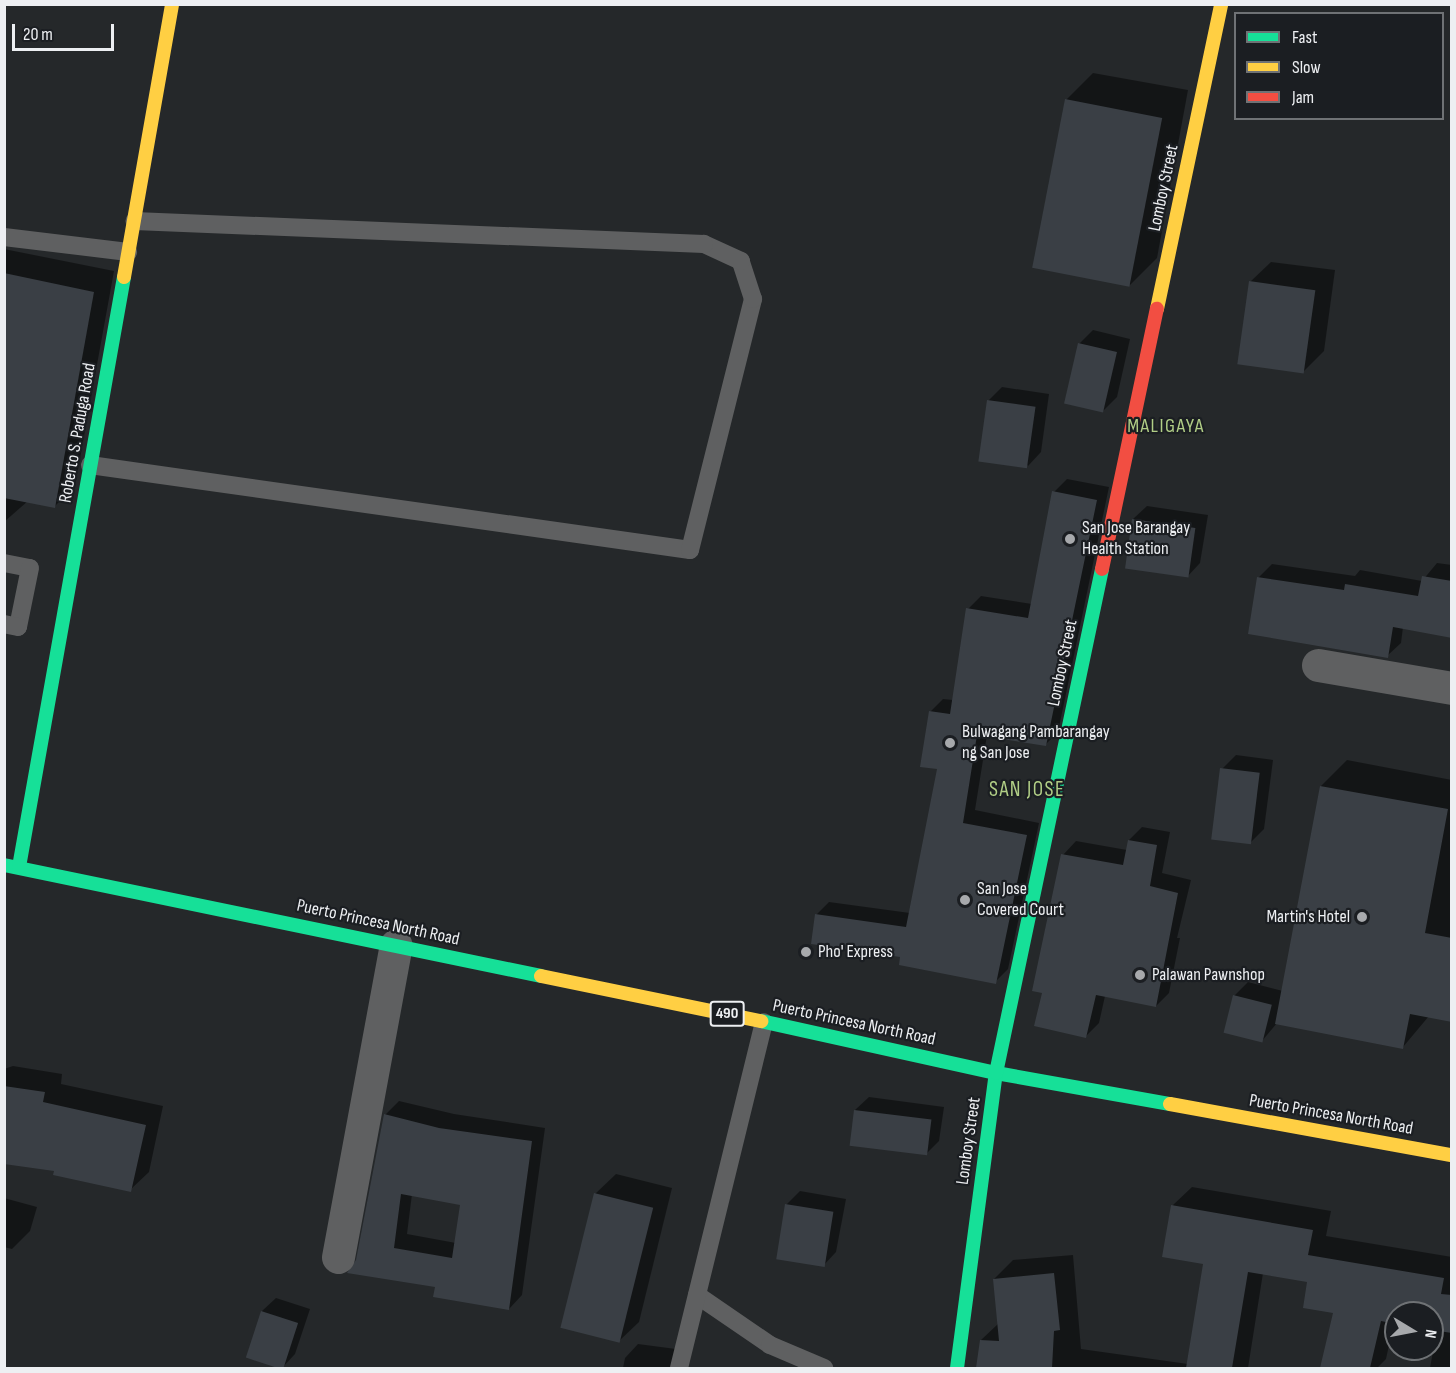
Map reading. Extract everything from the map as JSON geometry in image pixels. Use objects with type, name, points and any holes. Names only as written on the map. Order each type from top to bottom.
[{"type":"street","name":"Roberto S. Paduga Road","points":[[12,866],[90,465],[172,4]]},
{"type":"street","name":"Lomboy Street","points":[[957,1368],[996,1073],[1221,4]]},
{"type":"street","points":[[1318,665],[1452,688]]},
{"type":"street","name":"Puerto Princesa North Road","points":[[12,866],[764,1022],[996,1073],[1452,1155]]},
{"type":"street","points":[[338,1257],[396,945]]},
{"type":"lane","points":[[90,465],[690,550],[753,299],[741,261],[704,244],[134,221]]},
{"type":"lane","points":[[4,237],[128,252]]},
{"type":"lane","points":[[4,563],[30,568],[18,627],[4,624]]},
{"type":"lane","points":[[679,1368],[764,1022]]},
{"type":"lane","points":[[697,1295],[770,1345],[824,1368]]},
{"type":"building","points":[[1065,99],[1162,118],[1129,287],[1032,268]]},
{"type":"building","points":[[4,273],[94,292],[55,508],[4,498]]},
{"type":"building","points":[[1249,281],[1315,290],[1304,374],[1237,364]]},
{"type":"building","points":[[1078,343],[1117,352],[1103,412],[1064,403]]},
{"type":"building","points":[[987,400],[1036,407],[1027,468],[978,461]]},
{"type":"building","points":[[1052,491],[1097,500],[1046,746],[977,735],[963,823],[1027,835],[996,984],[899,965],[900,957],[811,944],[815,914],[906,927],[937,769],[920,767],[929,711],[950,714],[966,608],[1028,618]]},
{"type":"building","points":[[1132,519],[1195,528],[1188,577],[1125,569]]},
{"type":"building","points":[[1422,576],[1452,581],[1452,638],[1393,627],[1388,658],[1248,634],[1257,577],[1344,590],[1345,584],[1418,596]]},
{"type":"building","points":[[1220,768],[1260,773],[1251,844],[1211,839]]},
{"type":"building","name":"Martin's Hotel","points":[[1320,786],[1448,809],[1425,933],[1452,938],[1452,1022],[1410,1014],[1403,1049],[1275,1024]]},
{"type":"building","points":[[1128,840],[1157,845],[1150,886],[1178,893],[1156,1007],[1096,995],[1086,1038],[1034,1026],[1042,993],[1032,991],[1061,854],[1123,865]]},
{"type":"building","points":[[1233,995],[1272,1005],[1262,1043],[1224,1033]]},
{"type":"building","points":[[4,1086],[45,1092],[43,1102],[146,1125],[131,1192],[53,1175],[54,1171],[4,1164]]},
{"type":"building","points":[[854,1110],[931,1120],[927,1155],[850,1146]]},
{"type":"building","points":[[384,1114],[439,1128],[532,1141],[509,1310],[433,1297],[435,1287],[347,1273],[356,1260]],"holes":[[[401,1194],[460,1205],[452,1258],[394,1248]]]},
{"type":"building","points":[[594,1193],[653,1208],[620,1343],[560,1328]]},
{"type":"building","points":[[785,1204],[833,1212],[825,1267],[776,1259]]},
{"type":"building","points":[[1171,1205],[1313,1230],[1308,1255],[1444,1278],[1441,1294],[1452,1295],[1452,1333],[1444,1332],[1444,1301],[1384,1301],[1384,1322],[1381,1321],[1370,1368],[1320,1368],[1333,1313],[1303,1308],[1307,1282],[1248,1272],[1232,1368],[1186,1368],[1203,1264],[1162,1257]]},
{"type":"building","points":[[1054,1273],[1060,1330],[1054,1331],[1052,1368],[976,1368],[980,1340],[999,1341],[993,1279]]},
{"type":"building","points":[[261,1311],[298,1323],[283,1368],[246,1358]]},
{"type":"traffic: fast","points":[[19,867],[124,277]]},
{"type":"traffic: fast","points":[[957,1368],[996,1073],[1102,569]]},
{"type":"traffic: fast","points":[[4,865],[541,976]]},
{"type":"traffic: fast","points":[[761,1021],[996,1073],[1170,1104]]},
{"type":"traffic: slow","points":[[124,277],[172,4]]},
{"type":"traffic: slow","points":[[1157,309],[1221,4]]},
{"type":"traffic: slow","points":[[541,976],[761,1021]]},
{"type":"traffic: slow","points":[[1170,1104],[1452,1155]]},
{"type":"traffic: jam","points":[[1102,569],[1157,309]]},
{"type":"place","name":"San Jose Barangay Health Station","points":[[1070,539]]},
{"type":"place","name":"Bulwagang Pambarangay ng San Jose","points":[[950,743]]},
{"type":"place","name":"San Jose Covered Court","points":[[965,900]]},
{"type":"place","name":"Martin's Hotel","points":[[1362,917]]},
{"type":"place","name":"Pho' Express","points":[[806,952]]},
{"type":"place","name":"Palawan Pawnshop","points":[[1140,975]]},
{"type":"district","name":"MALIGAYA","points":[[1166,426]]},
{"type":"district","name":"SAN JOSE","points":[[1027,790]]}]
